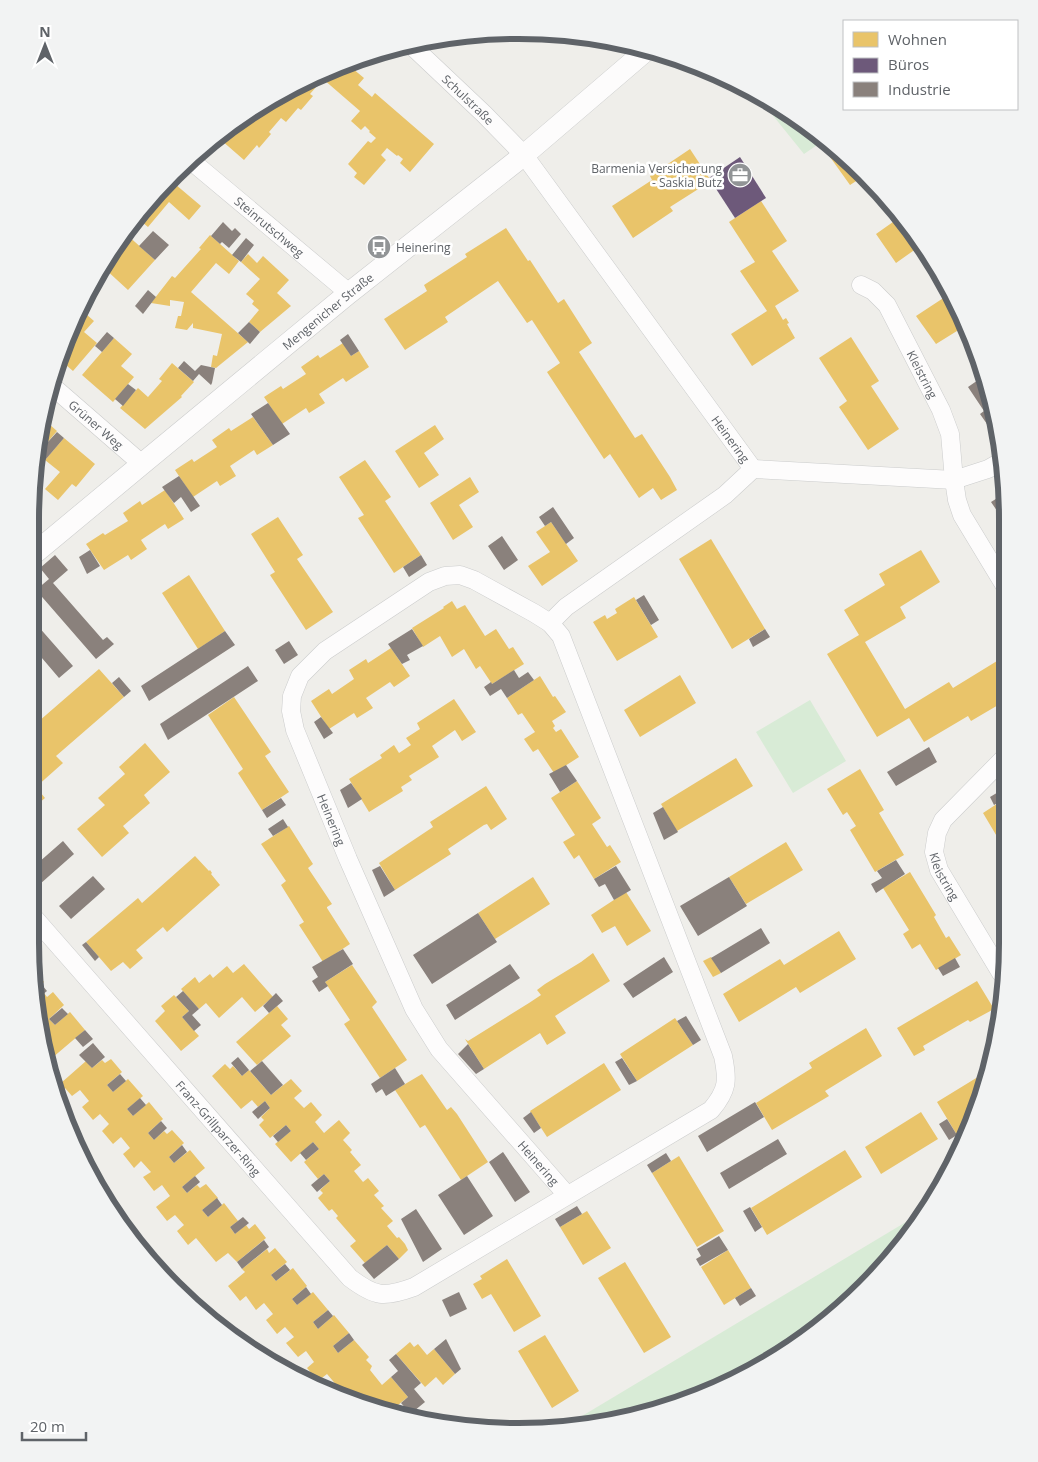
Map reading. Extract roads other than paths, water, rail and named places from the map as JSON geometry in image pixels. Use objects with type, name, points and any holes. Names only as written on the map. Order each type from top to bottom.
[{"type":"street","name":"Schulstraße","points":[[416,50],[471,100],[524,155]]},
{"type":"street","name":"Mengenicher Straße","points":[[39,550],[349,293],[524,155],[642,55]]},
{"type":"street","name":"Heinering","points":[[524,155],[753,469],[725,496],[566,607],[550,622]]},
{"type":"street","name":"Steinrutschweg","points":[[195,164],[349,293]]},
{"type":"street","name":"Kleistring","points":[[861,285],[873,291],[887,305],[941,410],[950,434],[957,500],[962,514],[999,576]]},
{"type":"street","name":"Grüner Weg","points":[[57,390],[142,464]]},
{"type":"street","points":[[753,469],[954,480],[996,465]]},
{"type":"street","name":"Heinering","points":[[428,1279],[712,1110],[724,1090],[727,1076],[723,1056],[561,636],[550,622],[474,580],[460,575],[444,576],[429,582],[325,651],[300,676],[292,696],[291,711],[295,730],[348,859],[414,1009],[439,1049],[567,1195]]},
{"type":"street","name":"Kleistring","points":[[998,968],[939,870],[934,852],[943,820],[999,763]]},
{"type":"street","name":"Franz-Grillparzer-Ring","points":[[39,923],[350,1278],[364,1289],[377,1294],[389,1295],[414,1287],[428,1279]]},
{"type":"place","name":"Barmenia Versicherung - Saskia Butz","points":[[740,175]]},
{"type":"place","name":"Heinering","points":[[379,247]]}]
